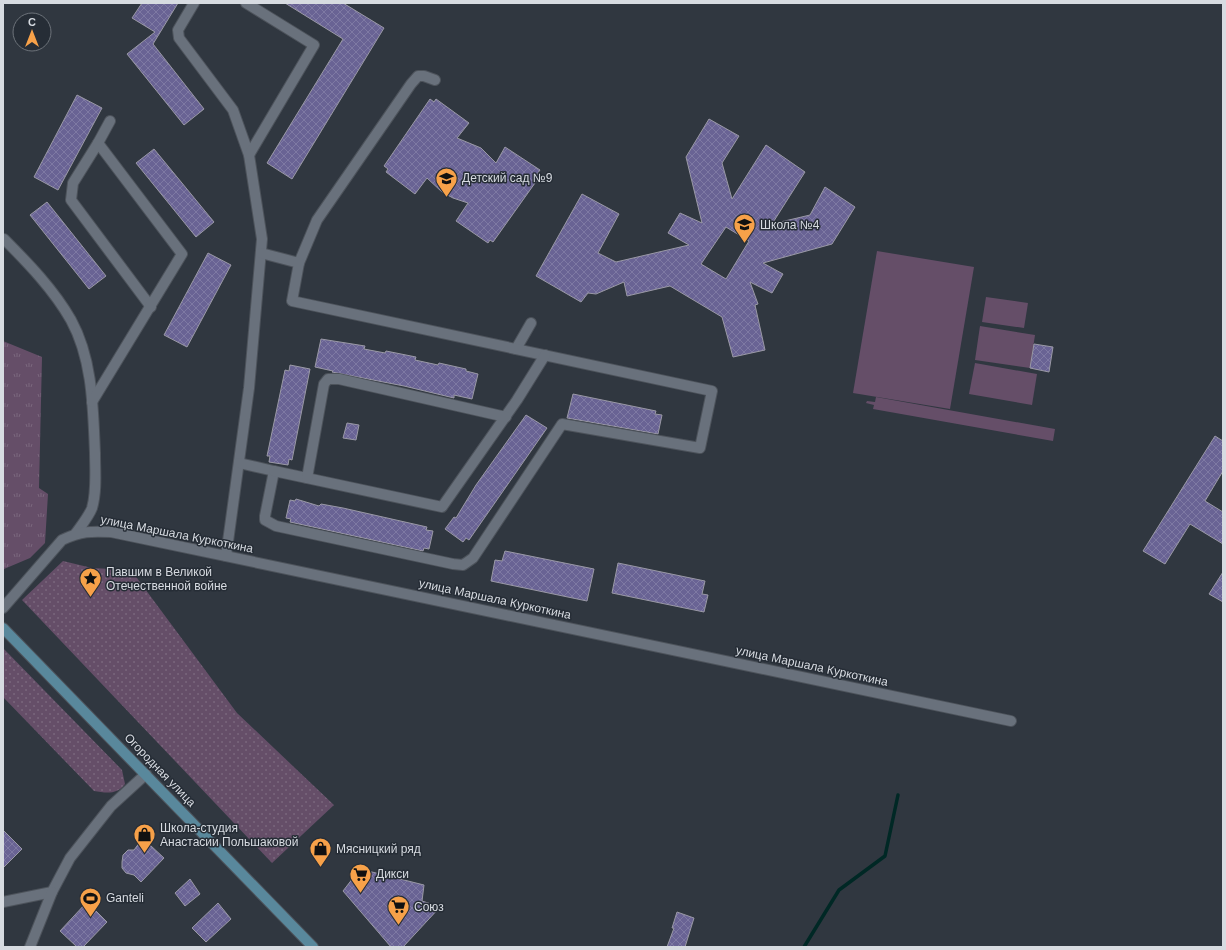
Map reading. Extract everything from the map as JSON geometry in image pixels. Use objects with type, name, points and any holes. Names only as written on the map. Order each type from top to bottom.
[{"type":"main road","name":"Огородная улица","points":[[3,628],[313,947]]},
{"type":"street","points":[[194,3],[178,30],[178,38],[233,110],[249,154],[262,239],[250,388],[226,556]]},
{"type":"street","points":[[246,3],[314,45],[249,154]]},
{"type":"street","points":[[274,471],[265,520],[276,526],[463,565],[473,558],[562,424],[700,448],[712,391],[292,301],[299,263],[317,220],[411,84],[418,76],[424,76],[435,80]]},
{"type":"street","points":[[110,121],[73,183],[71,200],[151,307]]},
{"type":"street","points":[[92,402],[182,254],[98,143]]},
{"type":"street","points":[[4,239],[41,279],[71,320],[80,340],[87,364],[92,402],[95,489],[92,508],[76,533]]},
{"type":"street","points":[[261,253],[299,263]]},
{"type":"street","points":[[516,349],[530,323]]},
{"type":"street","points":[[239,463],[442,507],[506,417],[545,355]]},
{"type":"street","points":[[307,478],[324,384],[328,379],[339,379],[506,417]]},
{"type":"street","name":"улица Маршала Куркоткина","points":[[3,608],[62,540],[76,533],[91,530],[111,532],[1011,720]]},
{"type":"street","points":[[30,947],[52,892],[70,858],[111,806],[146,774]]},
{"type":"street","points":[[3,902],[52,892]]},
{"type":"green space","points":[[877,251],[974,267],[950,409],[853,393]]},
{"type":"green space","points":[[986,297],[1028,303],[1024,328],[982,322]]},
{"type":"green space","points":[[980,326],[1035,335],[1030,368],[975,360]]},
{"type":"green space","points":[[3,341],[42,357],[39,488],[48,494],[45,543],[30,558],[4,569]]},
{"type":"green space","points":[[975,363],[1037,374],[1032,405],[969,394]]},
{"type":"green space","points":[[876,397],[1055,429],[1053,441],[873,409],[874,405],[866,403],[867,401],[875,402]]},
{"type":"green space","points":[[63,561],[92,568],[131,570],[237,713],[334,805],[272,863],[22,600]]},
{"type":"green space","points":[[3,648],[122,770],[125,784],[122,788],[115,792],[94,791],[3,697]]},
{"type":"building","points":[[142,3],[178,3],[153,44],[204,109],[184,125],[127,54],[155,32],[132,18]]},
{"type":"building","points":[[285,3],[343,3],[384,28],[292,179],[267,163],[343,39]]},
{"type":"building","points":[[77,95],[102,108],[58,190],[34,177]]},
{"type":"building","points":[[430,99],[434,102],[436,99],[469,123],[457,138],[481,148],[496,163],[505,147],[540,170],[537,174],[540,176],[493,242],[490,240],[488,243],[456,221],[468,203],[453,198],[442,192],[427,178],[415,194],[386,172],[388,169],[384,166]]},
{"type":"building","points":[[709,119],[739,136],[722,163],[732,199],[766,145],[805,172],[772,224],[810,215],[825,187],[855,207],[832,244],[763,263],[783,274],[772,293],[750,282],[758,304],[755,305],[765,350],[733,357],[722,317],[670,286],[627,296],[624,282],[596,294],[588,293],[581,302],[536,276],[582,194],[619,214],[598,253],[616,262],[689,245],[668,233],[680,213],[702,223],[686,157]],"holes":[[[726,227],[749,241],[726,279],[701,264]]]},
{"type":"building","points":[[154,149],[214,222],[196,237],[136,163]]},
{"type":"building","points":[[47,202],[106,276],[89,289],[30,215]]},
{"type":"building","points":[[208,253],[231,265],[187,347],[164,335]]},
{"type":"building","points":[[321,339],[365,346],[364,349],[385,353],[386,351],[416,357],[415,360],[438,365],[439,363],[466,369],[466,371],[478,374],[472,399],[454,395],[454,398],[315,367]]},
{"type":"building","points":[[1034,344],[1053,347],[1049,372],[1030,368]]},
{"type":"building","points":[[290,365],[310,369],[292,460],[289,459],[288,465],[269,462],[270,456],[267,456],[285,370],[289,371]]},
{"type":"building","points":[[573,394],[656,411],[655,414],[662,415],[658,434],[567,418]]},
{"type":"building","points":[[526,415],[547,428],[469,540],[466,538],[463,542],[445,529],[454,517],[456,518],[476,485]]},
{"type":"building","points":[[347,423],[359,425],[356,440],[343,438]]},
{"type":"building","points":[[1215,436],[1223,441],[1223,471],[1205,501],[1223,512],[1223,544],[1190,524],[1165,564],[1143,551]]},
{"type":"building","points":[[296,499],[319,506],[321,504],[343,508],[427,527],[426,530],[433,531],[429,549],[424,548],[423,551],[290,522],[291,519],[286,518],[290,500],[295,501]]},
{"type":"building","points":[[505,551],[594,569],[587,601],[491,581],[495,560],[502,561]]},
{"type":"building","points":[[618,563],[705,581],[702,594],[708,595],[704,612],[612,593]]},
{"type":"building","points":[[1223,572],[1223,602],[1209,594]]},
{"type":"building","points":[[3,830],[22,849],[3,868]]},
{"type":"building","points":[[140,842],[147,849],[150,845],[164,858],[141,882],[134,875],[126,873],[122,868],[123,855],[128,850],[134,850]]},
{"type":"building","name":"Союз","points":[[360,869],[424,885],[422,901],[440,907],[403,947],[391,947],[343,891]]},
{"type":"building","points":[[190,879],[200,894],[185,906],[175,893]]},
{"type":"building","points":[[87,902],[107,922],[83,947],[77,947],[60,931]]},
{"type":"building","points":[[218,903],[231,919],[206,942],[192,928]]},
{"type":"building","points":[[677,912],[694,918],[685,947],[667,947],[674,928],[672,928]]},
{"type":"waterway","points":[[804,947],[839,890],[885,856],[898,795]]},
{"type":"place","name":"Детский сад №9","points":[[446,198]]},
{"type":"place","name":"Школа №4","points":[[745,244]]},
{"type":"place","name":"Павшим в Великой Отечественной войне","points":[[91,598]]},
{"type":"place","name":"Школа-студия Анастасии Польшаковой","points":[[145,854]]},
{"type":"place","name":"Мясницкий ряд","points":[[320,868]]},
{"type":"place","name":"Дикси","points":[[361,894]]},
{"type":"place","name":"Ganteli","points":[[90,918]]},
{"type":"place","name":"Союз","points":[[398,926]]}]
